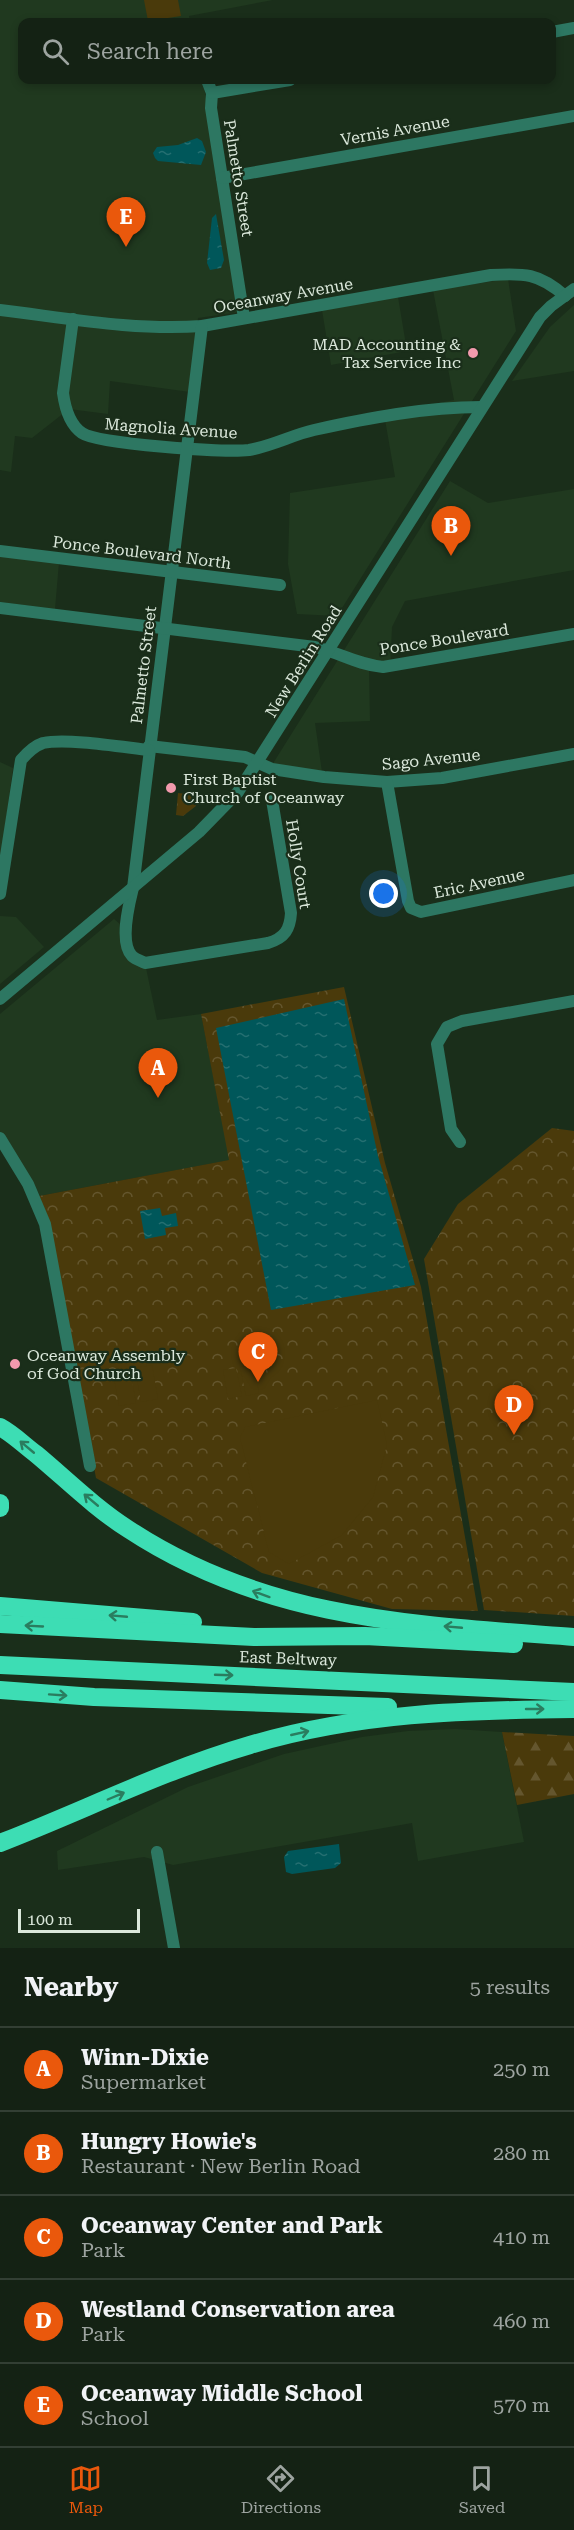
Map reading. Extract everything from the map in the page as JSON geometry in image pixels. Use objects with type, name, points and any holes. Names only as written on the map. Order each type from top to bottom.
[{"type":"highway","points":[[0,1427],[127,1528],[171,1555],[223,1580],[271,1597],[350,1615],[574,1637]]},
{"type":"highway","points":[[0,1503],[0,1508]]},
{"type":"highway","points":[[0,1606],[365,1636]]},
{"type":"highway","name":"East Beltway","points":[[0,1624],[255,1637],[365,1636],[574,1647]]},
{"type":"highway","name":"East Beltway","points":[[0,1665],[574,1692]]},
{"type":"highway","points":[[0,1690],[94,1697],[308,1706],[574,1709]]},
{"type":"highway","points":[[0,1843],[188,1765],[250,1744],[380,1717],[429,1712],[508,1709]]},
{"type":"highway","points":[[0,1851],[62,1819]]},
{"type":"street","points":[[556,31],[574,28]]},
{"type":"street","name":"Palmetto Street","points":[[209,84],[212,93],[211,108],[244,318]]},
{"type":"street","points":[[212,93],[266,84]]},
{"type":"street","name":"Vernis Avenue","points":[[222,178],[574,116]]},
{"type":"street","name":"Oceanway Avenue","points":[[0,310],[158,328],[202,326],[491,275],[522,273],[542,278],[569,292]]},
{"type":"street","name":"New Berlin Road","points":[[0,999],[133,888],[221,810],[238,792],[540,317],[569,292]]},
{"type":"street","name":"Magnolia Avenue","points":[[74,319],[63,393],[67,412],[76,428],[83,434],[100,439],[186,448],[248,450],[313,430],[444,407],[481,407]]},
{"type":"street","name":"Palmetto Street","points":[[182,957],[145,963],[132,956],[126,945],[126,933],[202,326]]},
{"type":"street","name":"Ponce Boulevard North","points":[[0,551],[280,585]]},
{"type":"street","name":"Ponce Boulevard","points":[[0,608],[164,627],[330,650],[356,663],[383,667],[574,634]]},
{"type":"street","name":"Sago Avenue","points":[[3,850],[21,760],[29,751],[41,744],[58,742],[245,757],[272,769],[324,777],[387,782],[442,778],[574,754]]},
{"type":"street","name":"Eric Avenue","points":[[387,782],[408,902],[411,908],[421,912],[574,880]]},
{"type":"street","name":"Holly Court","points":[[182,957],[268,943],[278,940],[290,926],[291,913],[272,800]]},
{"type":"street","points":[[0,894],[3,850]]},
{"type":"street","points":[[460,1142],[451,1129],[437,1044],[447,1027],[462,1021],[574,1001]]},
{"type":"street","points":[[0,1138],[28,1184],[45,1224],[90,1466]]},
{"type":"street","points":[[157,1852],[174,1948]]},
{"type":"shaded area","points":[[0,0],[273,0],[189,16],[189,18],[18,18],[18,84],[204,84],[240,312],[198,318],[190,392],[110,381],[108,414],[69,409],[32,438],[15,436],[11,472],[0,470]]},
{"type":"shaded area","points":[[508,279],[516,331],[337,616],[297,614],[288,564],[290,493],[395,477],[384,414],[454,400],[433,290]]},
{"type":"shaded area","points":[[398,297],[407,351],[331,365],[322,310]]},
{"type":"shaded area","points":[[574,305],[574,371],[512,381],[550,327]]},
{"type":"shaded area","points":[[450,481],[488,503],[574,489],[574,570],[405,601],[392,627],[390,671],[369,669],[370,721],[315,723],[322,772],[272,765]]},
{"type":"shaded area","points":[[0,555],[59,562],[55,609],[0,602]]},
{"type":"shaded area","points":[[0,762],[13,768],[0,865]]},
{"type":"shaded area","points":[[0,916],[16,917],[44,947],[0,984]]},
{"type":"shaded area","points":[[114,919],[121,925],[123,947],[146,968],[157,1020],[201,1014],[230,1160],[39,1196],[8,1140],[0,1143],[0,1014]]},
{"type":"shaded area","points":[[455,1729],[502,1732],[524,1842],[418,1861],[412,1823],[173,1865],[144,1857],[58,1870],[57,1851],[188,1787],[284,1754],[362,1737],[408,1731]]},
{"type":"green space","points":[[144,0],[178,0],[181,16],[147,18]]},
{"type":"green space","points":[[178,793],[197,795],[196,806],[183,816],[176,815]]},
{"type":"green space","points":[[344,987],[385,1163],[421,1287],[478,1611],[392,1609],[262,1573],[96,1478],[48,1217],[39,1196],[229,1160],[201,1014]]},
{"type":"green space","points":[[552,1128],[574,1131],[574,1616],[484,1610],[424,1259],[458,1204]]},
{"type":"green space","points":[[254,1364],[259,1393],[246,1396],[240,1367]]},
{"type":"green space","points":[[152,1365],[158,1399],[141,1402],[135,1368]]},
{"type":"green space","points":[[236,1368],[242,1396],[228,1399],[223,1370]]},
{"type":"green space","points":[[130,1369],[136,1403],[119,1406],[113,1372]]},
{"type":"green space","points":[[377,1400],[387,1445],[373,1497],[342,1535],[289,1564],[269,1552],[240,1438],[245,1427]]},
{"type":"green space","points":[[502,1732],[574,1736],[574,1794],[517,1805]]},
{"type":"water","points":[[197,138],[202,141],[206,152],[201,165],[158,161],[155,158],[153,153],[157,147],[178,145]]},
{"type":"water","points":[[216,214],[224,260],[221,268],[210,270],[207,263],[212,218]]},
{"type":"water","points":[[344,999],[378,1156],[415,1285],[271,1310],[216,1028]]},
{"type":"water","points":[[160,1208],[162,1216],[176,1213],[178,1226],[165,1228],[166,1235],[145,1239],[140,1211]]},
{"type":"water","points":[[339,1844],[341,1863],[335,1868],[292,1874],[286,1872],[284,1857],[288,1851]]},
{"type":"place","name":"Oceanway Middle School","points":[[126,247]]},
{"type":"place","name":"MAD Accounting & Tax Service Inc","points":[[473,353]]},
{"type":"place","name":"Hungry Howie's","points":[[451,556]]},
{"type":"place","name":"First Baptist Church of Oceanway","points":[[171,788]]},
{"type":"place","name":"Winn-Dixie","points":[[158,1098]]},
{"type":"place","name":"Oceanway Assembly of God Church","points":[[15,1364]]},
{"type":"place","name":"Oceanway Center and Park","points":[[258,1382]]},
{"type":"place","name":"Westland Conservation area","points":[[514,1435]]}]
